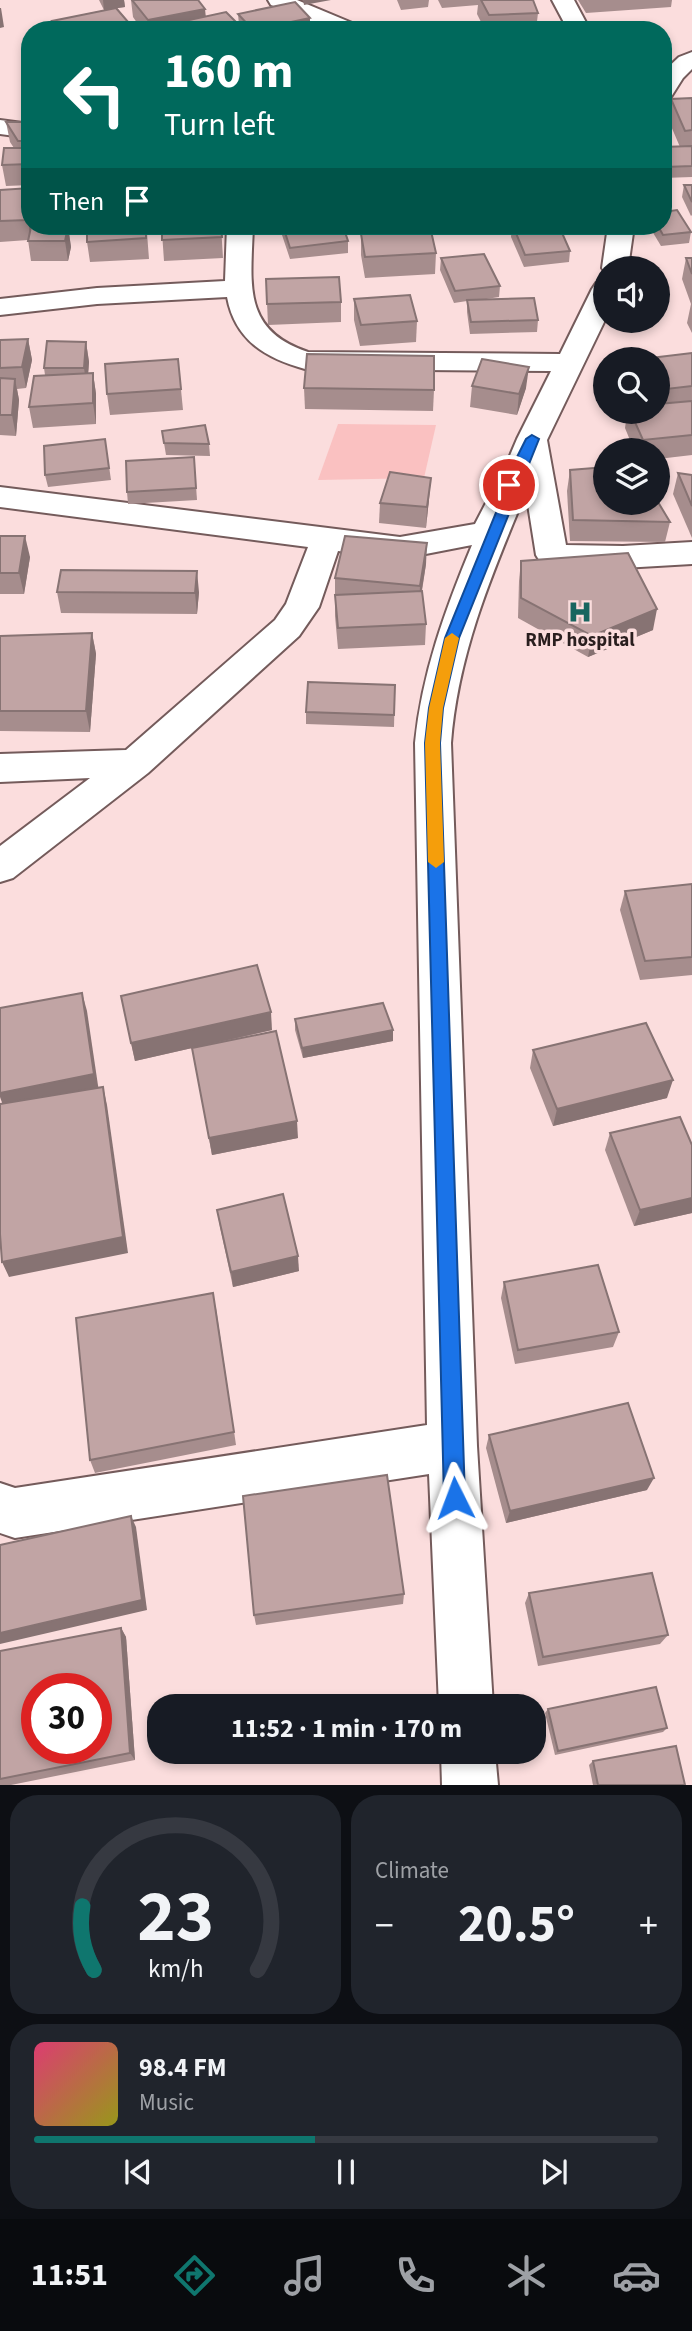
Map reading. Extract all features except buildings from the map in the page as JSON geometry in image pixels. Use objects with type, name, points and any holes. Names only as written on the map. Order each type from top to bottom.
[{"type":"street","points":[[279,0],[328,21]]},
{"type":"street","points":[[563,0],[574,21]]},
{"type":"street","points":[[672,75],[685,62],[686,52]]},
{"type":"street","points":[[0,127],[21,130]]},
{"type":"street","points":[[240,235],[237,288],[248,325],[261,341],[284,355],[305,360],[571,363]]},
{"type":"street","points":[[617,256],[620,235]]},
{"type":"street","points":[[0,307],[97,296],[237,288]]},
{"type":"street","points":[[0,497],[400,548],[486,532],[593,316]]},
{"type":"street","points":[[532,439],[552,555],[623,557],[692,553]]},
{"type":"street","points":[[465,1694],[452,1446],[433,743],[436,708],[452,638],[532,439]]},
{"type":"street","points":[[0,867],[135,763],[287,628],[302,607],[327,537]]},
{"type":"street","points":[[0,768],[135,763]]},
{"type":"street","points":[[0,1508],[15,1513],[452,1446]]},
{"type":"street","points":[[469,1764],[470,1785]]},
{"type":"shaded area","points":[[338,424],[436,425],[424,478],[318,480]]},
{"type":"slow traffic","points":[[436,862],[433,743],[436,708],[452,638]]},
{"type":"place","name":"RMP hospital","points":[[580,612]]},
{"type":"route","points":[[455,1498],[446,1263],[433,743],[436,708],[452,638],[532,439],[509,485]]}]
